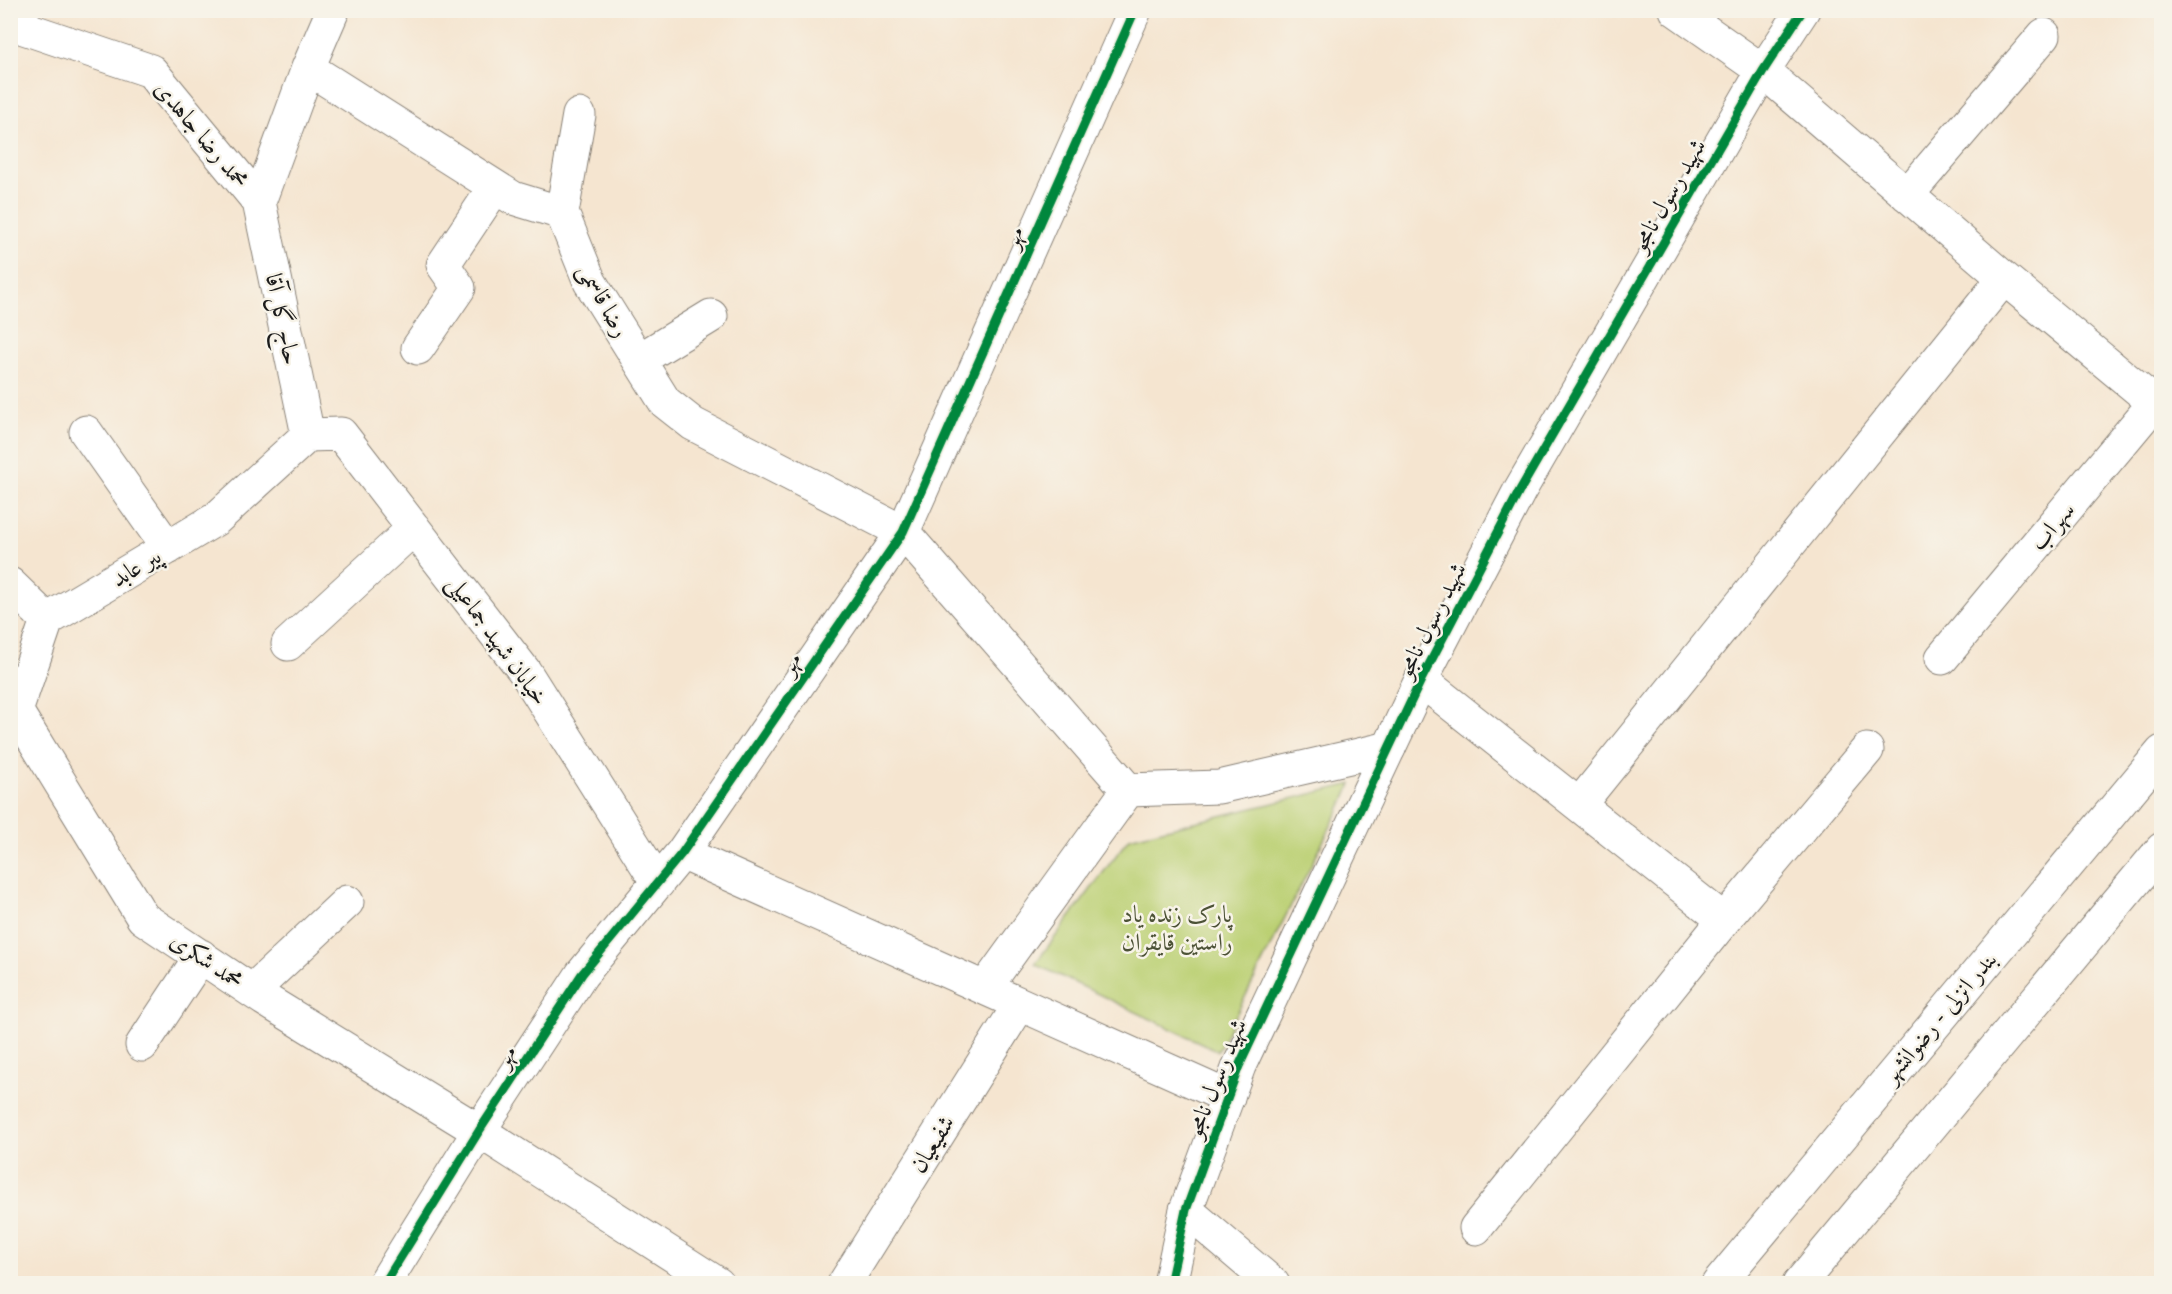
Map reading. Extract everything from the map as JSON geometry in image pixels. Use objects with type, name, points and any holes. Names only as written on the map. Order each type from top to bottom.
[{"type":"street","points":[[259,202],[308,68],[333,10]]},
{"type":"street","name":"مهر","points":[[384,1284],[479,1131],[582,974],[682,853],[903,532],[1135,10]]},
{"type":"street","points":[[1676,10],[1763,71],[2004,278],[2159,402]]},
{"type":"street","name":"شهید رسول نامجو","points":[[1170,1284],[1186,1210],[1239,1066],[1421,680],[1520,490],[1763,71],[1803,10]]},
{"type":"street","name":"محمد رضا جاهدی","points":[[18,18],[24,28],[151,71],[259,202]]},
{"type":"street","points":[[1907,195],[2044,35]]},
{"type":"street","points":[[308,68],[513,198],[562,213],[579,115]]},
{"type":"street","points":[[418,348],[459,288],[443,265],[495,187]]},
{"type":"street","name":"حاج گل آقا","points":[[259,202],[308,435]]},
{"type":"street","name":"رضا قاسمی","points":[[562,213],[590,282],[665,402],[693,424],[903,532]]},
{"type":"street","points":[[1579,805],[2004,278]]},
{"type":"street","points":[[639,360],[711,316]]},
{"type":"street","name":"سهراب","points":[[1942,658],[2159,402]]},
{"type":"street","points":[[86,432],[168,548]]},
{"type":"street","name":"خیابان شهید جماعیلی","points":[[308,435],[341,434],[525,672],[658,883]]},
{"type":"street","name":"پیر عابد","points":[[47,620],[216,519],[308,435]]},
{"type":"street","points":[[288,644],[414,528]]},
{"type":"street","points":[[903,532],[1128,790]]},
{"type":"street","points":[[10,585],[47,620],[13,719]]},
{"type":"street","points":[[1421,680],[1724,920]]},
{"type":"street","name":"محمد شکری","points":[[13,719],[143,918],[252,991],[479,1131],[718,1284]]},
{"type":"street","points":[[1128,790],[1219,787],[1389,748]]},
{"type":"street","points":[[1476,1228],[1724,920],[1867,750]]},
{"type":"street","name":"بندر انزلی - رضوانشهر","points":[[1718,1284],[2162,752]]},
{"type":"street","points":[[985,988],[1128,790]]},
{"type":"street","points":[[1799,1284],[2162,849]]},
{"type":"street","points":[[682,853],[1228,1096]]},
{"type":"street","points":[[252,991],[347,902]]},
{"type":"street","points":[[142,1045],[201,956]]},
{"type":"street","name":"شفیعیان","points":[[844,1284],[1020,1004]]},
{"type":"street","points":[[1186,1210],[1274,1284]]},
{"type":"green space","name":"پارک زنده یاد راستین قایقران","points":[[1352,784],[1218,1051],[1035,964],[1129,838]]},
{"type":"cycle path","points":[[384,1284],[479,1131],[582,974],[682,853],[903,532],[1135,10]]},
{"type":"cycle path","points":[[1170,1284],[1186,1210],[1239,1066],[1421,680],[1520,490],[1763,71],[1803,10]]}]
